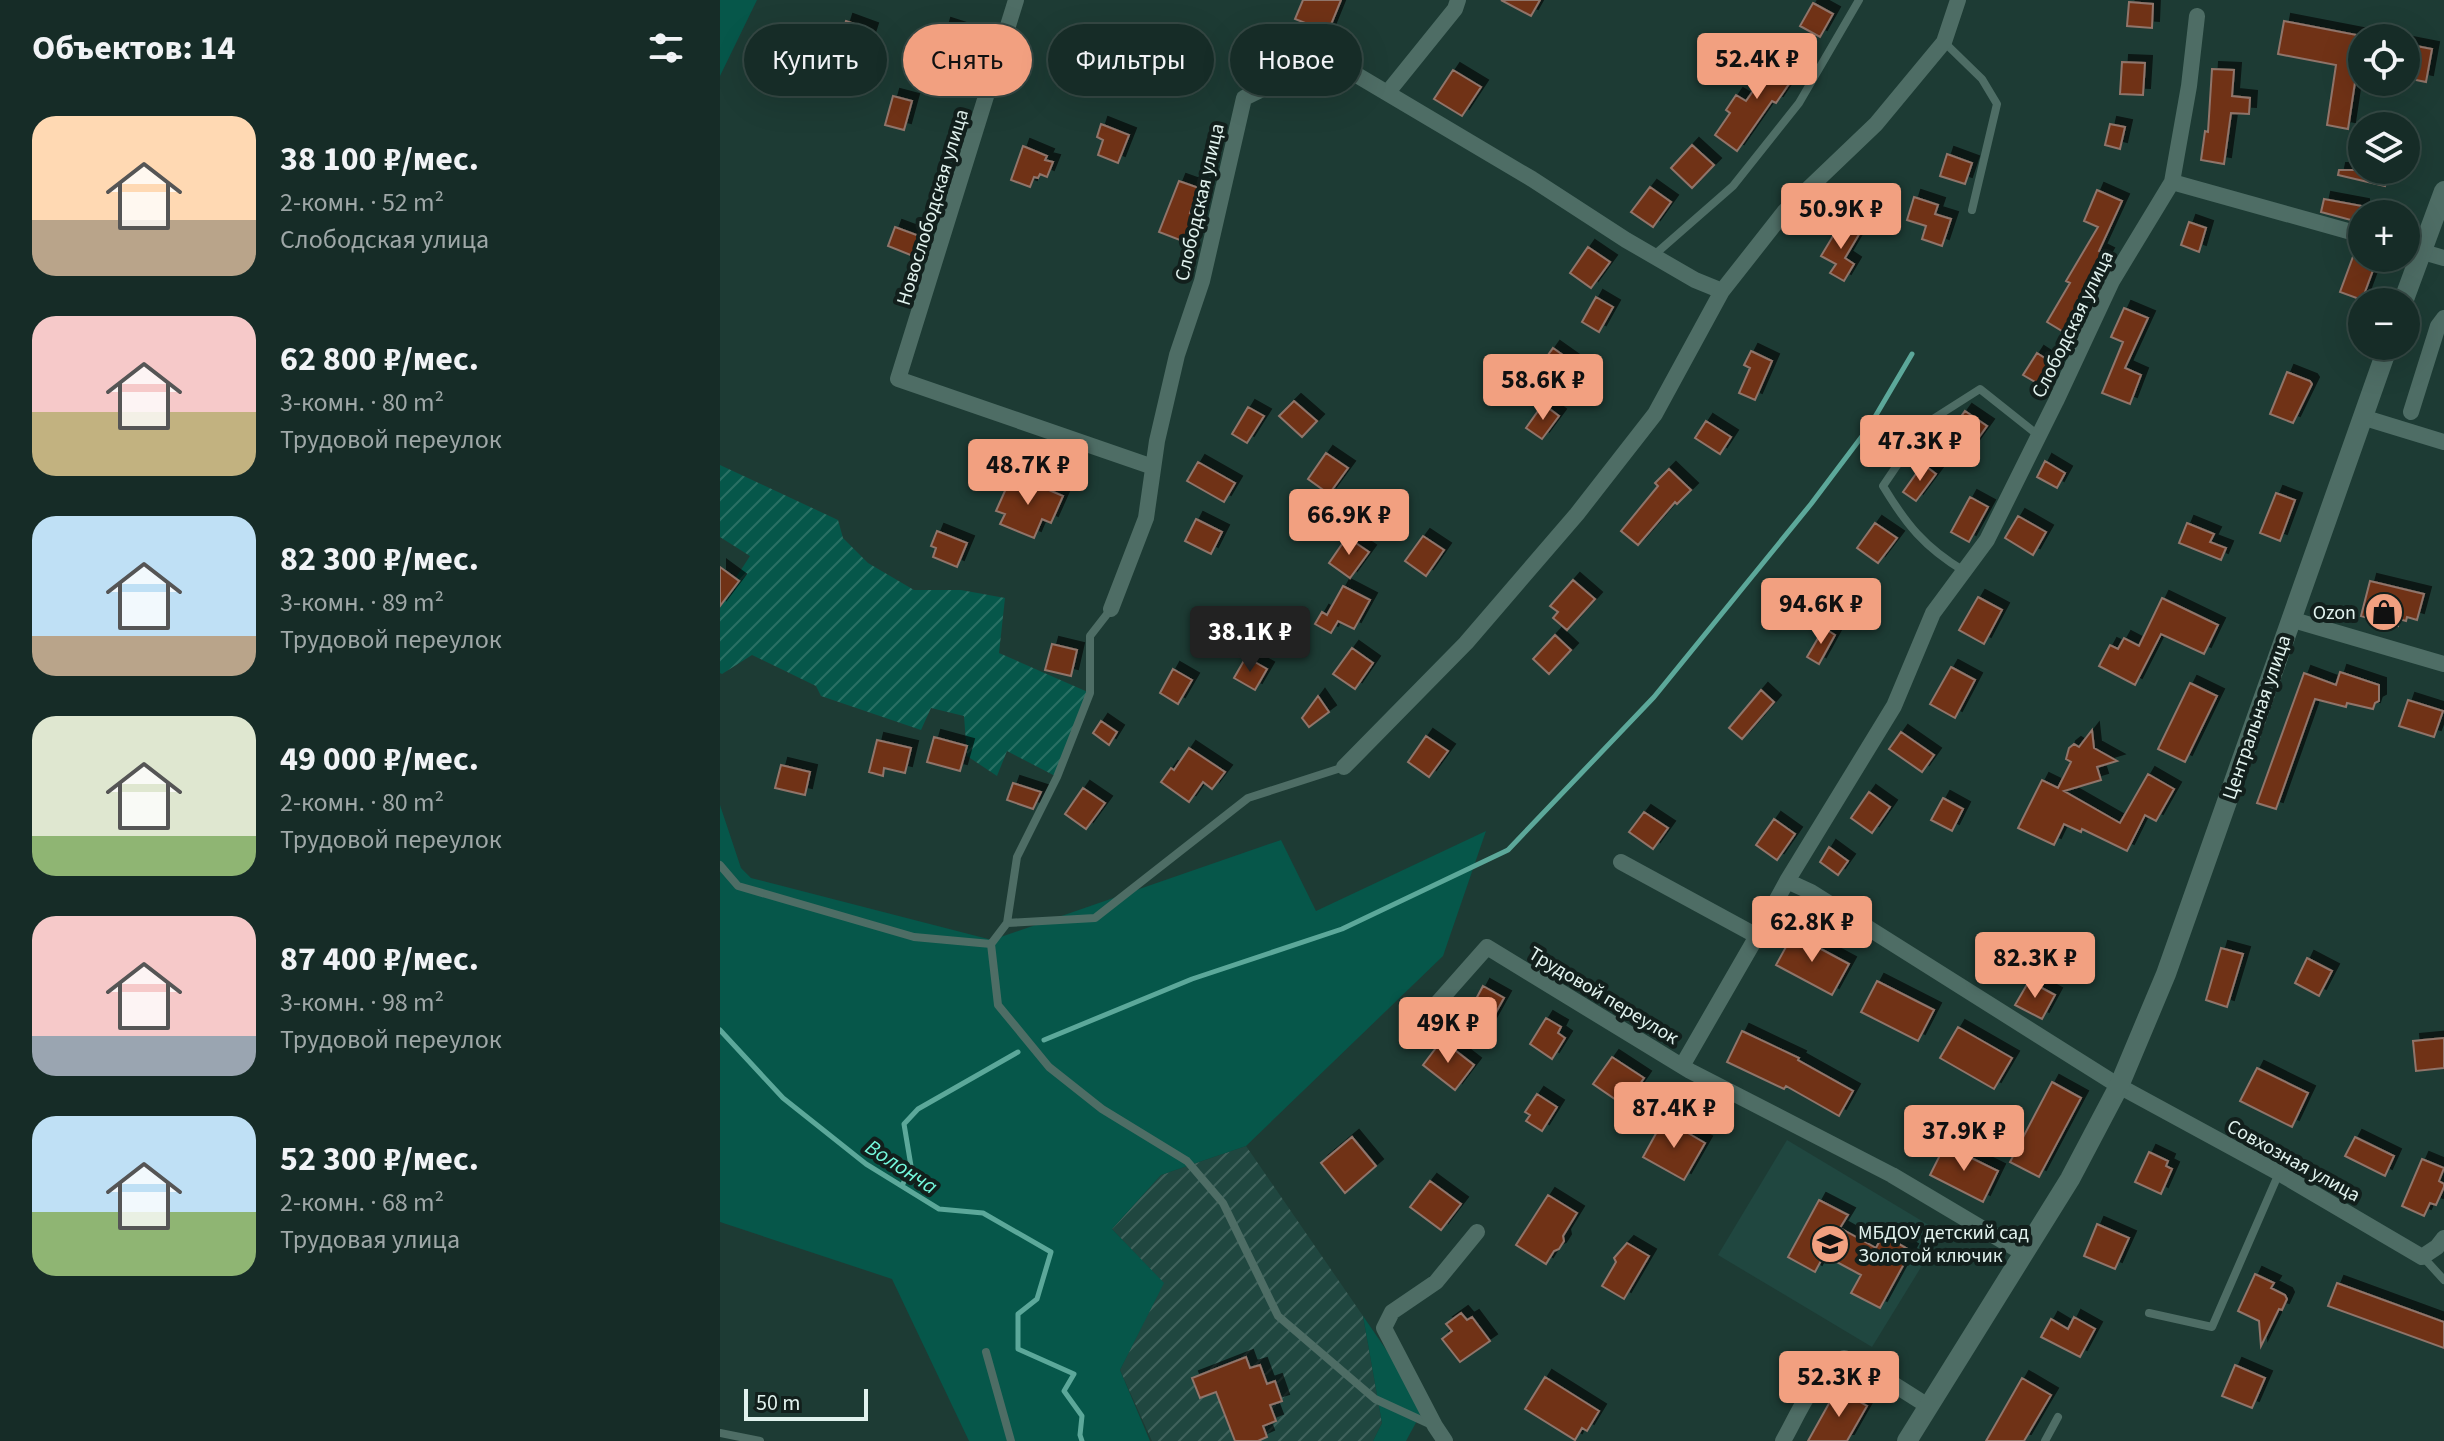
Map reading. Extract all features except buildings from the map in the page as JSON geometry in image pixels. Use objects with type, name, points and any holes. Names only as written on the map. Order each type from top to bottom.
[{"type":"street","name":"Новослободская улица","points":[[1016,0],[898,379],[1153,467]]},
{"type":"street","points":[[1388,92],[1455,9],[1458,0]]},
{"type":"street","points":[[1344,767],[1466,643],[1577,514],[1655,414],[1722,291],[1785,211],[1876,124],[1944,42],[1958,0]]},
{"type":"street","name":"Слободская улица","points":[[1787,881],[1894,706],[1933,613],[1987,540],[2112,281],[2172,182],[2189,86],[2197,16]]},
{"type":"street","name":"Слободская улица","points":[[1111,609],[1146,518],[1153,467],[1177,355],[1202,281],[1244,98],[1310,66],[1350,71],[1532,179],[1653,256],[1722,291]]},
{"type":"street","points":[[2172,182],[2348,231]]},
{"type":"street","points":[[2420,237],[2444,191]]},
{"type":"street","points":[[2420,251],[2444,258]]},
{"type":"street","points":[[2411,412],[2438,326],[2444,318]]},
{"type":"street","name":"Центральная улица","points":[[1907,1441],[2070,1179],[2119,1086],[2166,974],[2383,360]]},
{"type":"street","points":[[2362,417],[2444,442]]},
{"type":"street","points":[[2290,619],[2444,664]]},
{"type":"street","points":[[1621,862],[1757,936]]},
{"type":"street","points":[[1682,1066],[1787,881],[1811,892],[2119,1086]]},
{"type":"street","name":"Трудовой переулок","points":[[1433,1008],[1487,947],[1682,1066],[1892,1175],[2025,1254]]},
{"type":"street","name":"Совхозная улица","points":[[2119,1086],[2279,1173],[2422,1257]]},
{"type":"street","points":[[1445,1441],[1384,1328],[1392,1312],[1436,1282],[1477,1232]]},
{"type":"street","points":[[2422,1257],[2444,1238]]},
{"type":"street","points":[[1783,1441],[1822,1374],[1832,1362],[1844,1358],[1861,1364],[1928,1406]]},
{"type":"lane","points":[[1653,256],[1733,186],[1799,103],[1859,0]]},
{"type":"lane","points":[[1944,42],[1982,79],[1997,104],[1972,210]]},
{"type":"lane","points":[[1964,571],[1942,558],[1906,524],[1883,486],[1925,424],[1980,389],[2039,436]]},
{"type":"lane","points":[[1111,609],[1090,636],[1090,693],[1057,777],[1017,857],[1007,923],[991,944],[998,1005],[1049,1067],[1102,1109],[1187,1161],[1223,1203],[1278,1316],[1375,1399],[1435,1426]]},
{"type":"lane","points":[[1007,923],[1095,918],[1248,798],[1344,767]]},
{"type":"lane","points":[[720,865],[738,886],[914,937],[991,944]]},
{"type":"lane","points":[[2149,1313],[2212,1327],[2279,1173]]},
{"type":"lane","points":[[2422,1257],[2444,1280]]},
{"type":"lane","points":[[986,1352],[1011,1441]]},
{"type":"lane","points":[[2045,1441],[2058,1417]]},
{"type":"lane","points":[[720,1433],[760,1441]]},
{"type":"shaded area","name":"МБДОУ детский сад Золотой ключик","points":[[1787,1140],[1942,1233],[1872,1347],[1718,1255]]},
{"type":"shaded area","points":[[1246,1146],[1363,1316],[1382,1423],[1373,1441],[1152,1441],[1120,1370],[1163,1283],[1112,1229],[1161,1175]]},
{"type":"green space","points":[[720,0],[757,0],[744,24],[720,76]]},
{"type":"green space","points":[[720,465],[838,520],[843,538],[868,563],[914,590],[961,590],[1005,598],[999,653],[1090,693],[1057,777],[1007,751],[997,776],[967,756],[964,716],[931,708],[921,730],[821,696],[816,686],[752,655],[720,673],[720,602],[750,556],[720,537]]},
{"type":"green space","points":[[720,805],[741,868],[751,878],[992,940],[1281,840],[1316,911],[1486,831],[1443,956],[1246,1146],[1161,1175],[1112,1229],[1164,1283],[1120,1370],[1150,1441],[969,1441],[892,1279],[720,1222]]},
{"type":"green space","points":[[1363,1316],[1425,1406],[1406,1441],[1373,1441],[1382,1423]]},
{"type":"waterway","points":[[1044,1040],[1192,979],[1342,929],[1508,850],[1654,697],[1811,504],[1869,427],[1912,354]]},
{"type":"waterway","name":"Волонча","points":[[720,1030],[783,1098],[866,1164],[939,1209],[983,1213],[1051,1252],[1037,1299],[1018,1314],[1018,1349],[1074,1374],[1064,1391],[1082,1416],[1082,1441]]},
{"type":"waterway","points":[[902,1186],[911,1166],[904,1124],[918,1109],[1018,1052]]},
{"type":"place","name":"Ozon","points":[[2384,612]]},
{"type":"place","name":"МБДОУ детский сад Золотой ключик","points":[[1830,1244]]}]
